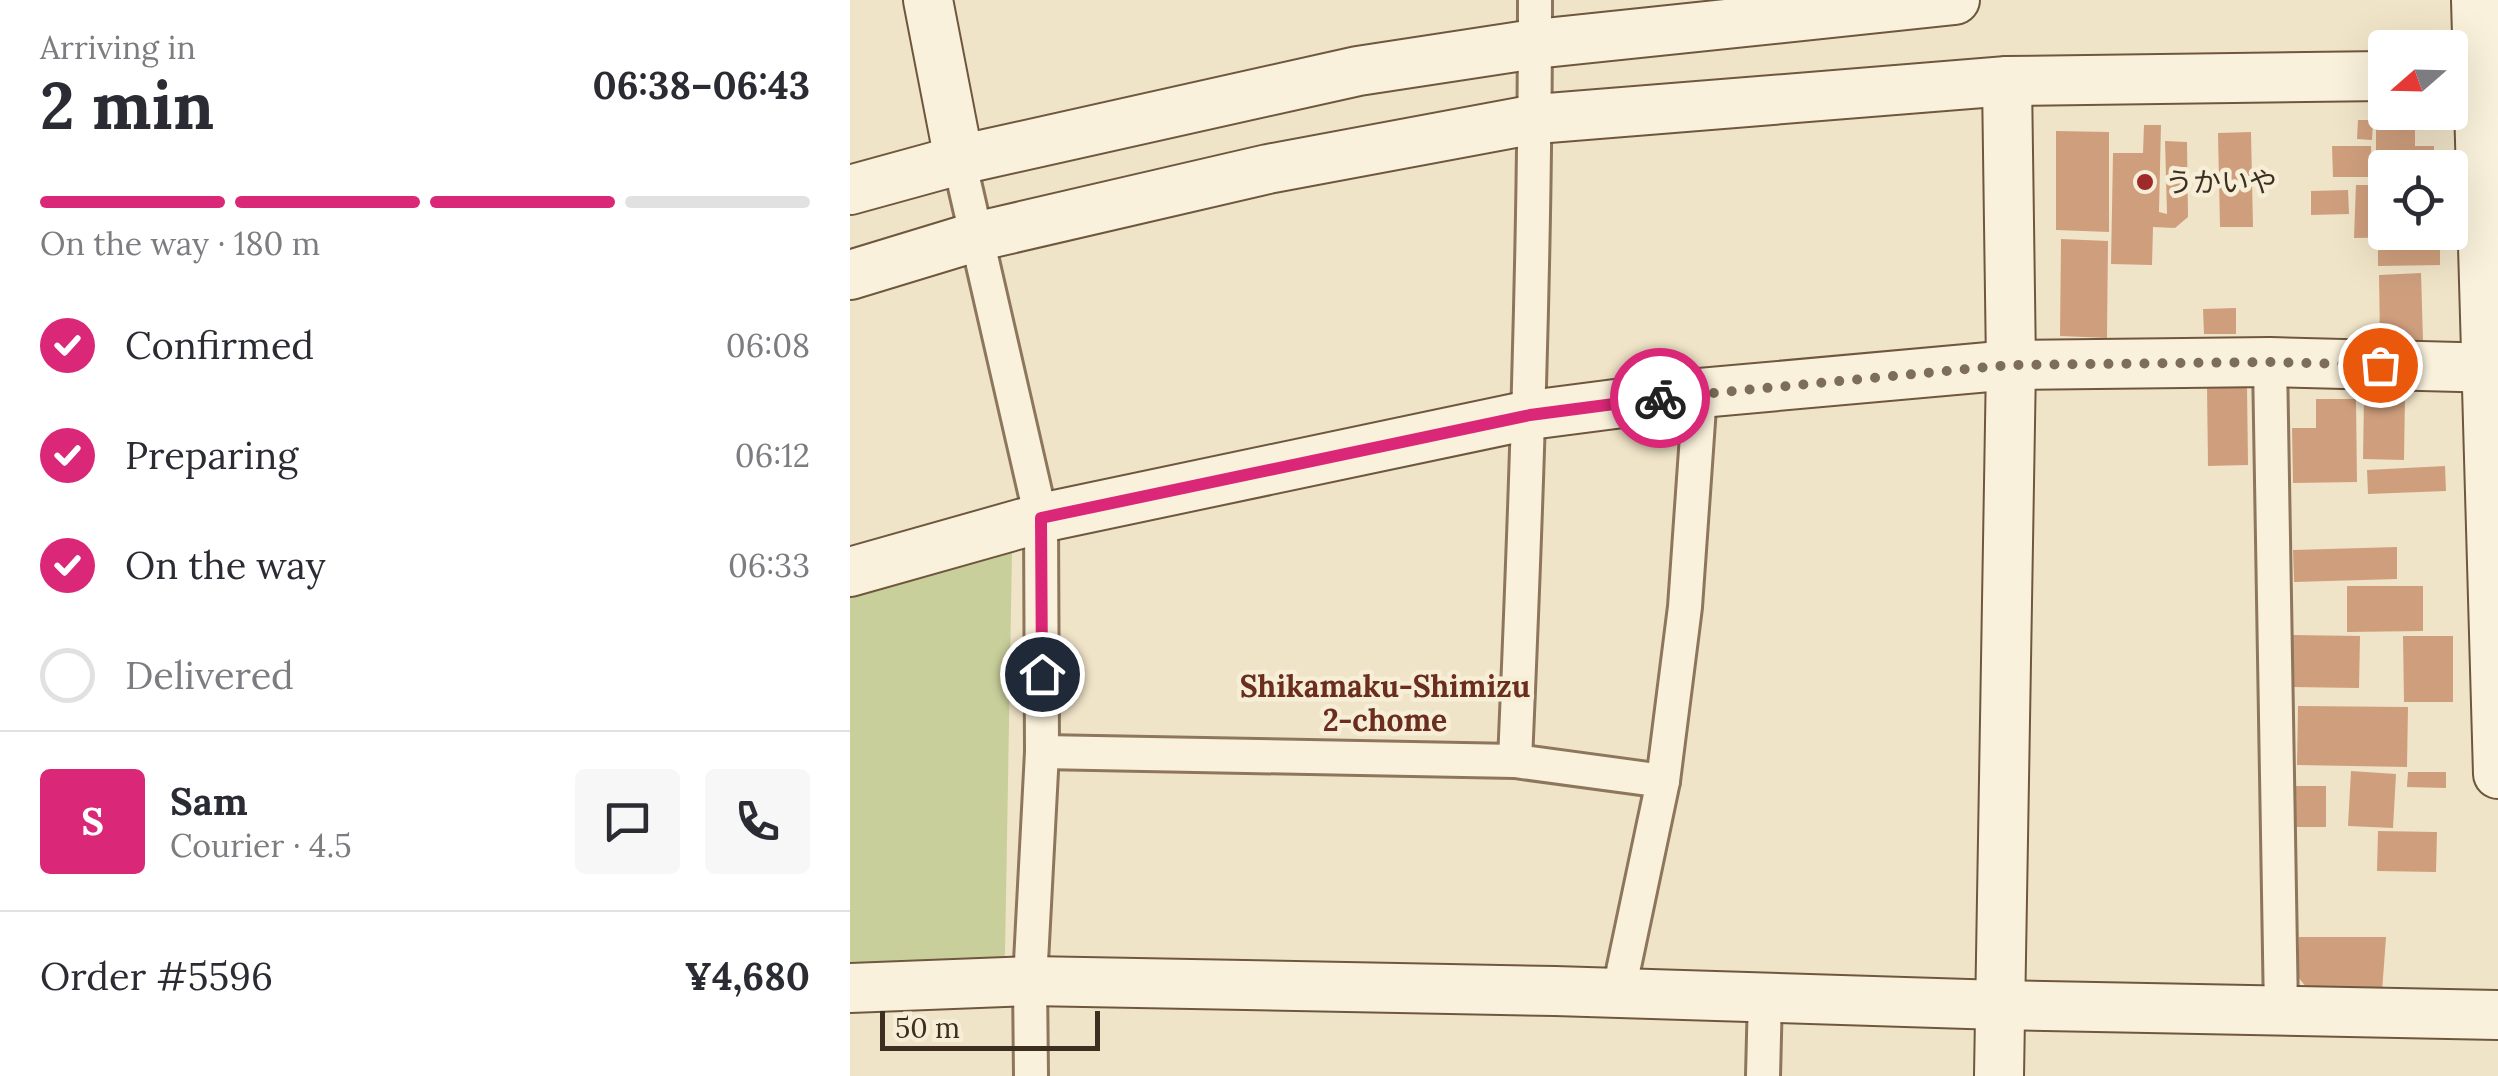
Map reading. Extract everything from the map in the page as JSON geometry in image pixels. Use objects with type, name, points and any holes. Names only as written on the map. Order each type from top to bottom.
[{"type":"street","points":[[928,0],[974,237],[1041,518],[1042,752],[1030,981],[1031,1076]]},
{"type":"street","points":[[850,190],[959,160],[1358,71],[1535,22],[1955,0]]},
{"type":"street","points":[[2476,0],[2475,79],[2493,368],[2498,774]]},
{"type":"street","points":[[1515,761],[1530,415],[1535,22]]},
{"type":"street","points":[[850,274],[974,237],[1268,168],[1536,119],[2007,82],[2368,76]]},
{"type":"street","points":[[1998,1076],[2010,365],[2007,82]]},
{"type":"street","points":[[850,572],[1041,518],[1530,415],[1700,393],[2010,365],[2270,362],[2493,368]]},
{"type":"street","points":[[2270,362],[2280,1011]]},
{"type":"street","points":[[1618,995],[1663,781],[1685,607],[1700,393]]},
{"type":"street","points":[[1042,752],[1515,761],[1663,781]]},
{"type":"street","points":[[850,988],[1030,981],[2498,1016]]},
{"type":"street","points":[[1763,1076],[1765,996]]},
{"type":"green space","points":[[1001,547],[1012,552],[1005,955],[997,962],[850,966],[850,591]]},
{"type":"building","points":[[2358,120],[2368,120],[2372,140],[2357,139]]},
{"type":"building","points":[[2144,125],[2161,125],[2159,212],[2167,214],[2165,141],[2187,142],[2188,217],[2175,228],[2153,227],[2152,265],[2111,264],[2113,153],[2143,153]]},
{"type":"building","points":[[2376,130],[2415,130],[2415,146],[2434,146],[2434,150],[2376,150]]},
{"type":"building","points":[[2056,131],[2109,132],[2109,232],[2056,230]]},
{"type":"building","points":[[2251,132],[2253,227],[2220,227],[2218,133]]},
{"type":"building","points":[[2332,146],[2371,146],[2368,177],[2333,177]]},
{"type":"building","points":[[2356,185],[2368,185],[2368,238],[2354,238]]},
{"type":"building","points":[[2348,190],[2349,214],[2311,215],[2311,191]]},
{"type":"building","points":[[2061,239],[2108,241],[2107,338],[2060,336]]},
{"type":"building","points":[[2378,250],[2440,250],[2440,265],[2378,266]]},
{"type":"building","points":[[2421,273],[2423,340],[2380,341],[2379,275]]},
{"type":"building","points":[[2236,308],[2236,334],[2204,334],[2203,309]]},
{"type":"building","points":[[2247,386],[2248,465],[2208,466],[2207,387]]},
{"type":"building","points":[[2364,396],[2405,397],[2404,460],[2363,459]]},
{"type":"building","points":[[2316,399],[2356,399],[2357,482],[2293,483],[2292,428],[2316,428]]},
{"type":"building","points":[[2445,466],[2446,491],[2368,494],[2367,470]]},
{"type":"building","points":[[2397,547],[2397,579],[2294,582],[2293,550]]},
{"type":"building","points":[[2347,586],[2423,586],[2423,631],[2347,632]]},
{"type":"building","points":[[2293,635],[2360,636],[2359,688],[2292,687]]},
{"type":"building","points":[[2403,636],[2453,636],[2453,702],[2404,702]]},
{"type":"building","points":[[2298,706],[2408,707],[2407,767],[2297,765]]},
{"type":"building","points":[[2351,771],[2396,774],[2393,828],[2348,826]]},
{"type":"building","points":[[2408,772],[2446,772],[2446,788],[2407,787]]},
{"type":"building","points":[[2296,786],[2326,786],[2326,827],[2296,827]]},
{"type":"building","points":[[2378,831],[2437,832],[2436,872],[2377,871]]},
{"type":"building","points":[[2299,937],[2386,937],[2382,992],[2311,993],[2298,977]]},
{"type":"way so far","points":[[1660,398],[2010,365],[2380,365]]},
{"type":"place","name":"うかいや","points":[[2145,182]]},
{"type":"district","name":"Shikamaku-Shimizu 2-chome","points":[[1385,704]]},
{"type":"route","points":[[1042,674],[1041,518],[1530,415],[1660,398]]}]
